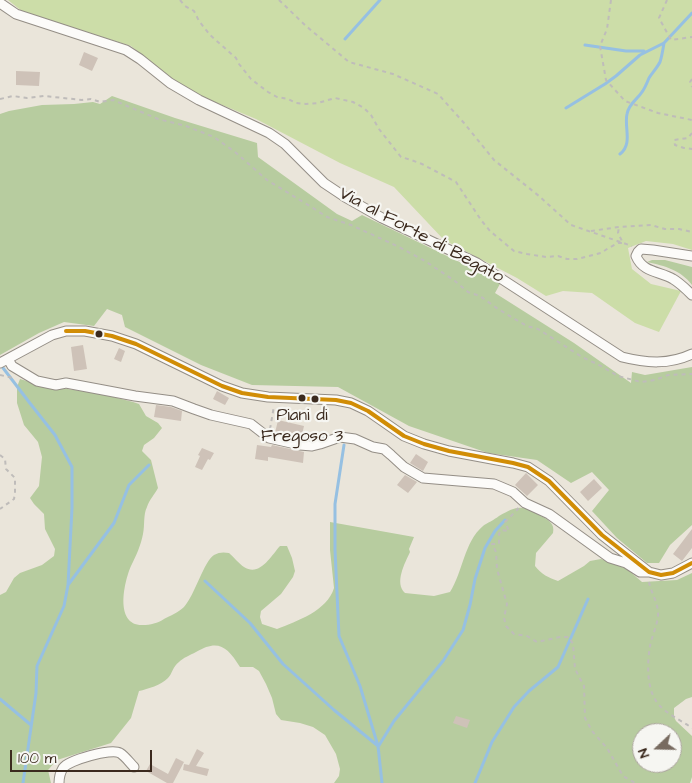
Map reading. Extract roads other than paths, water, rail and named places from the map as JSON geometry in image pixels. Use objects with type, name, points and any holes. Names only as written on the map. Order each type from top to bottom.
[{"type":"street","name":"Via al Forte di Begato","points":[[0,3],[16,14],[126,50],[170,83],[199,100],[269,133],[285,144],[324,183],[345,197],[382,218],[477,263],[622,357],[639,361],[661,362],[683,358],[692,354]]},
{"type":"street","points":[[692,256],[641,249],[636,256],[642,266],[650,271],[672,278],[692,295]]},
{"type":"street","points":[[650,572],[602,535],[549,481],[528,467],[424,444],[404,436],[368,411],[351,403],[336,400],[268,397],[242,393],[222,386],[136,344],[112,336],[85,331],[66,330],[52,335],[4,361],[44,382],[56,385],[66,383],[174,401],[194,409],[251,424],[269,437],[300,445],[312,446],[340,437],[355,439],[373,447],[384,449],[404,467],[423,478],[494,484],[513,492],[526,503],[549,514],[610,558],[626,563],[640,572],[662,575],[674,573],[692,563]]},
{"type":"street","points":[[59,783],[59,776],[64,766],[86,757],[113,752],[120,753],[134,767]]},
{"type":"waterway","points":[[345,39],[380,0]]},
{"type":"waterway","points":[[566,108],[605,84],[640,55],[664,43],[692,13]]},
{"type":"waterway","points":[[620,154],[624,150],[627,140],[626,119],[628,110],[640,95],[660,62],[664,43]]},
{"type":"waterway","points":[[585,45],[626,51],[644,51]]},
{"type":"waterway","points":[[0,364],[55,435],[72,467],[68,585],[64,606],[37,666],[36,693],[23,783]]},
{"type":"waterway","points":[[344,445],[335,504],[339,636],[360,686],[378,746],[382,783]]},
{"type":"waterway","points":[[68,585],[114,523],[129,485],[149,465]]},
{"type":"waterway","points":[[378,747],[394,721],[443,661],[463,630],[475,579],[485,548],[495,531],[505,520]]},
{"type":"waterway","points":[[205,581],[250,623],[283,664],[378,746]]},
{"type":"waterway","points":[[475,783],[492,742],[514,707],[529,691],[558,667],[588,599]]},
{"type":"waterway","points":[[0,699],[31,725]]},
{"type":"place","name":"Piani di Fregoso 3","points":[[302,398]]}]
